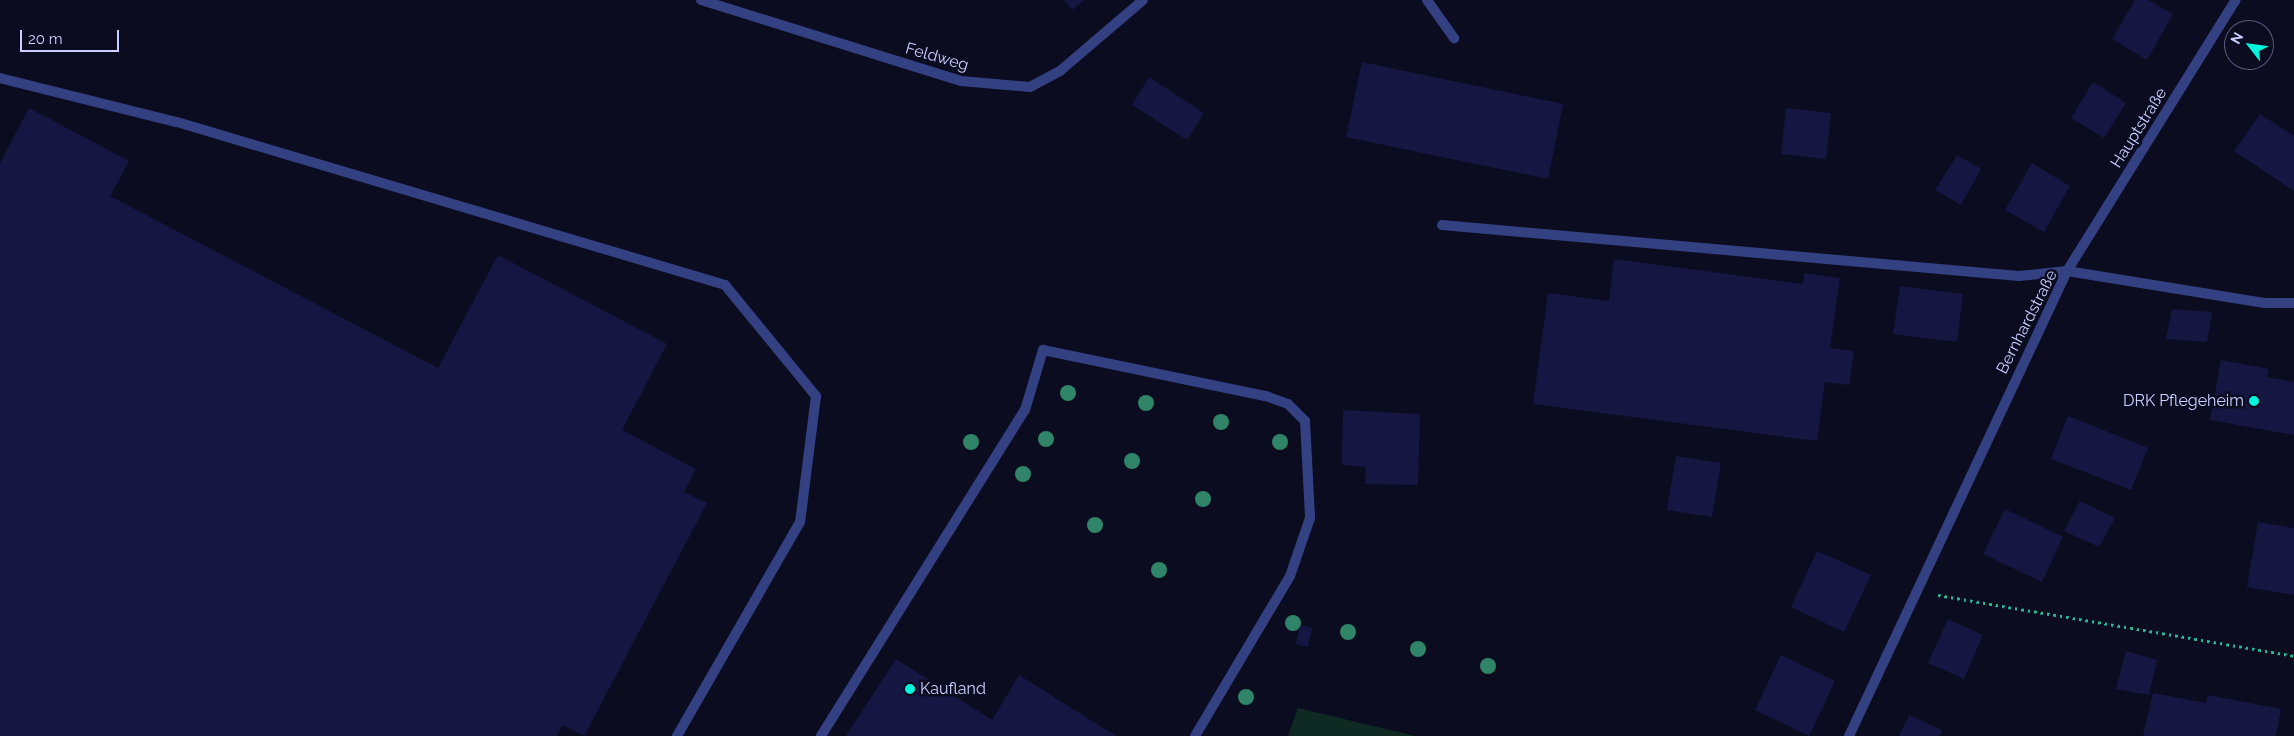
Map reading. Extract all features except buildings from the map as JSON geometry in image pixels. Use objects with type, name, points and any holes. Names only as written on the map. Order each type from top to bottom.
[{"type":"street","name":"Feldweg","points":[[701,0],[961,81],[1030,87],[1067,66],[1143,0]]},
{"type":"street","points":[[1428,0],[1454,38]]},
{"type":"street","name":"Hauptstraße","points":[[2066,271],[2236,0]]},
{"type":"street","points":[[0,78],[177,122],[725,285],[816,396],[800,522],[677,736]]},
{"type":"street","points":[[1442,224],[2019,276],[2066,271]]},
{"type":"street","name":"Bernhardstraße","points":[[1849,736],[1918,592],[1977,458],[2066,271],[2264,304],[2294,303]]},
{"type":"street","points":[[821,736],[1025,410],[1043,350],[1266,396],[1288,404],[1305,421],[1310,518],[1290,576],[1195,736]]},
{"type":"path","points":[[1918,592],[2294,656]]},
{"type":"green space","points":[[1298,708],[1415,736],[1288,736]]},
{"type":"place","name":"DRK Pflegeheim","points":[[2254,401]]},
{"type":"place","name":"Kaufland","points":[[910,689]]}]
